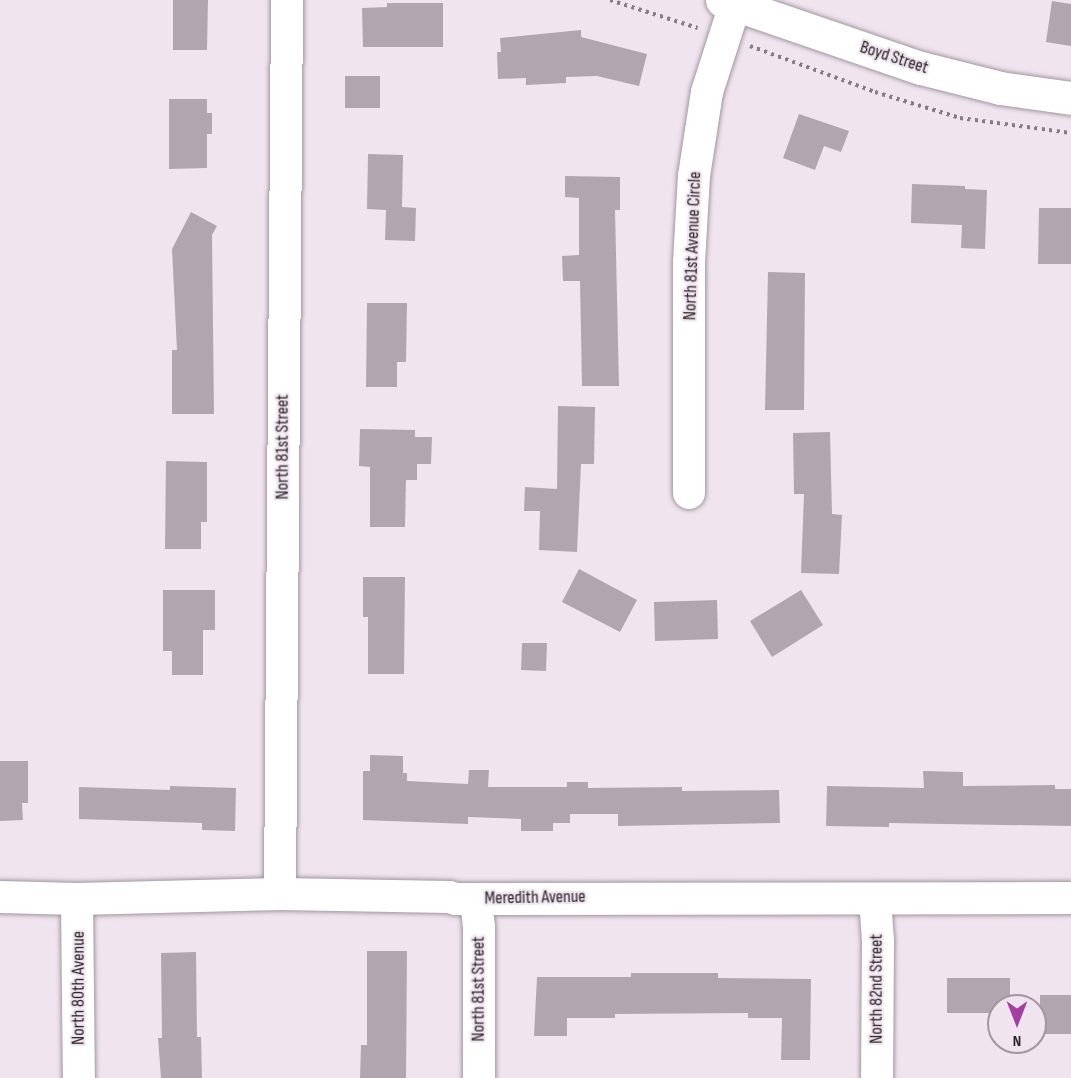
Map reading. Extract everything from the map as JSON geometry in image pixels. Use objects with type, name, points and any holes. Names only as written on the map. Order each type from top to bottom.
[{"type":"street","name":"North 81st Street","points":[[280,894],[287,0]]},
{"type":"street","name":"North 81st Avenue Circle","points":[[689,493],[689,262],[694,176],[707,92],[724,36],[728,2]]},
{"type":"street","name":"Boyd Street","points":[[728,2],[921,68],[1000,88],[1071,98]]},
{"type":"street","name":"Meredith Avenue","points":[[0,897],[77,899],[280,894],[476,899],[516,897],[1071,898]]},
{"type":"street","name":"North 80th Avenue","points":[[77,899],[79,1078]]},
{"type":"street","name":"North 81st Street","points":[[476,899],[479,927],[478,1078]]},
{"type":"street","name":"North 82nd Street","points":[[875,899],[878,941],[877,1078]]},
{"type":"path","points":[[610,0],[724,36],[875,92],[960,118],[1071,134]]},
{"type":"building","points":[[173,0],[208,0],[207,50],[173,50]]},
{"type":"building","points":[[1052,1],[1071,4],[1071,46],[1046,42]]},
{"type":"building","points":[[387,3],[443,3],[443,47],[363,47],[362,8],[387,7]]},
{"type":"building","points":[[581,30],[581,37],[647,54],[639,86],[597,76],[566,77],[566,83],[526,85],[526,78],[498,79],[497,52],[501,52],[500,38]]},
{"type":"building","points":[[345,76],[380,76],[380,108],[345,108]]},
{"type":"building","points":[[169,99],[207,99],[207,113],[212,113],[212,134],[207,134],[207,168],[169,169]]},
{"type":"building","points":[[799,114],[849,131],[841,152],[824,146],[815,170],[783,158]]},
{"type":"building","points":[[368,154],[403,155],[402,207],[416,208],[415,241],[385,240],[386,210],[367,209]]},
{"type":"building","points":[[565,176],[620,177],[620,210],[615,210],[619,386],[582,386],[580,281],[563,281],[562,256],[579,255],[579,198],[565,197]]},
{"type":"building","points":[[912,184],[965,186],[965,189],[987,190],[985,249],[961,248],[962,225],[911,223]]},
{"type":"building","points":[[1039,208],[1071,208],[1071,264],[1038,264]]},
{"type":"building","points":[[191,212],[217,226],[212,235],[214,414],[172,414],[172,350],[177,350],[172,249]]},
{"type":"building","points":[[768,272],[805,273],[804,410],[765,410]]},
{"type":"building","points":[[367,303],[407,303],[406,362],[397,362],[397,387],[366,387]]},
{"type":"building","points":[[558,406],[595,407],[594,464],[581,464],[577,552],[539,550],[540,511],[524,511],[525,487],[557,489]]},
{"type":"building","points":[[360,429],[415,430],[415,437],[432,437],[431,464],[417,464],[417,480],[406,480],[405,527],[370,527],[370,467],[359,466]]},
{"type":"building","points":[[830,432],[832,514],[842,515],[839,574],[801,573],[804,494],[794,494],[793,433]]},
{"type":"building","points":[[166,461],[207,462],[207,522],[201,522],[201,549],[165,549]]},
{"type":"building","points":[[579,569],[637,600],[620,632],[562,602]]},
{"type":"building","points":[[363,577],[405,577],[404,674],[368,674],[368,617],[363,617]]},
{"type":"building","points":[[163,590],[215,590],[215,630],[203,630],[203,675],[172,675],[172,651],[163,651]]},
{"type":"building","points":[[801,590],[823,625],[772,657],[750,621]]},
{"type":"building","points":[[717,600],[718,639],[655,641],[654,602]]},
{"type":"building","points":[[522,643],[547,643],[546,671],[521,670]]},
{"type":"building","points":[[370,755],[403,756],[403,773],[407,773],[407,781],[468,784],[469,770],[489,770],[488,787],[567,787],[567,782],[588,782],[588,788],[682,787],[682,791],[779,790],[780,823],[618,826],[618,814],[570,814],[570,823],[553,823],[553,831],[521,831],[521,819],[468,817],[468,824],[363,820],[363,771],[370,771]]},
{"type":"building","points":[[0,761],[28,761],[28,803],[22,803],[23,820],[0,821]]},
{"type":"building","points":[[923,771],[963,772],[963,786],[1055,785],[1055,789],[1071,789],[1071,826],[889,823],[889,827],[826,826],[827,786],[924,788]]},
{"type":"building","points":[[170,786],[236,788],[235,831],[202,830],[202,823],[79,819],[79,787],[170,790]]},
{"type":"building","points":[[367,951],[407,951],[406,1078],[360,1078],[361,1045],[367,1045]]},
{"type":"building","points":[[196,952],[197,1037],[201,1037],[202,1078],[161,1078],[158,1038],[162,1038],[161,953]]},
{"type":"building","points":[[631,973],[718,973],[718,978],[811,979],[810,1060],[781,1060],[782,1018],[748,1018],[748,1013],[615,1014],[615,1018],[567,1018],[567,1036],[534,1036],[537,977],[631,977]]},
{"type":"building","points":[[947,978],[1010,978],[1010,994],[987,994],[987,1013],[947,1013]]},
{"type":"building","points":[[1047,995],[1071,995],[1071,1034],[1047,1034]]}]
